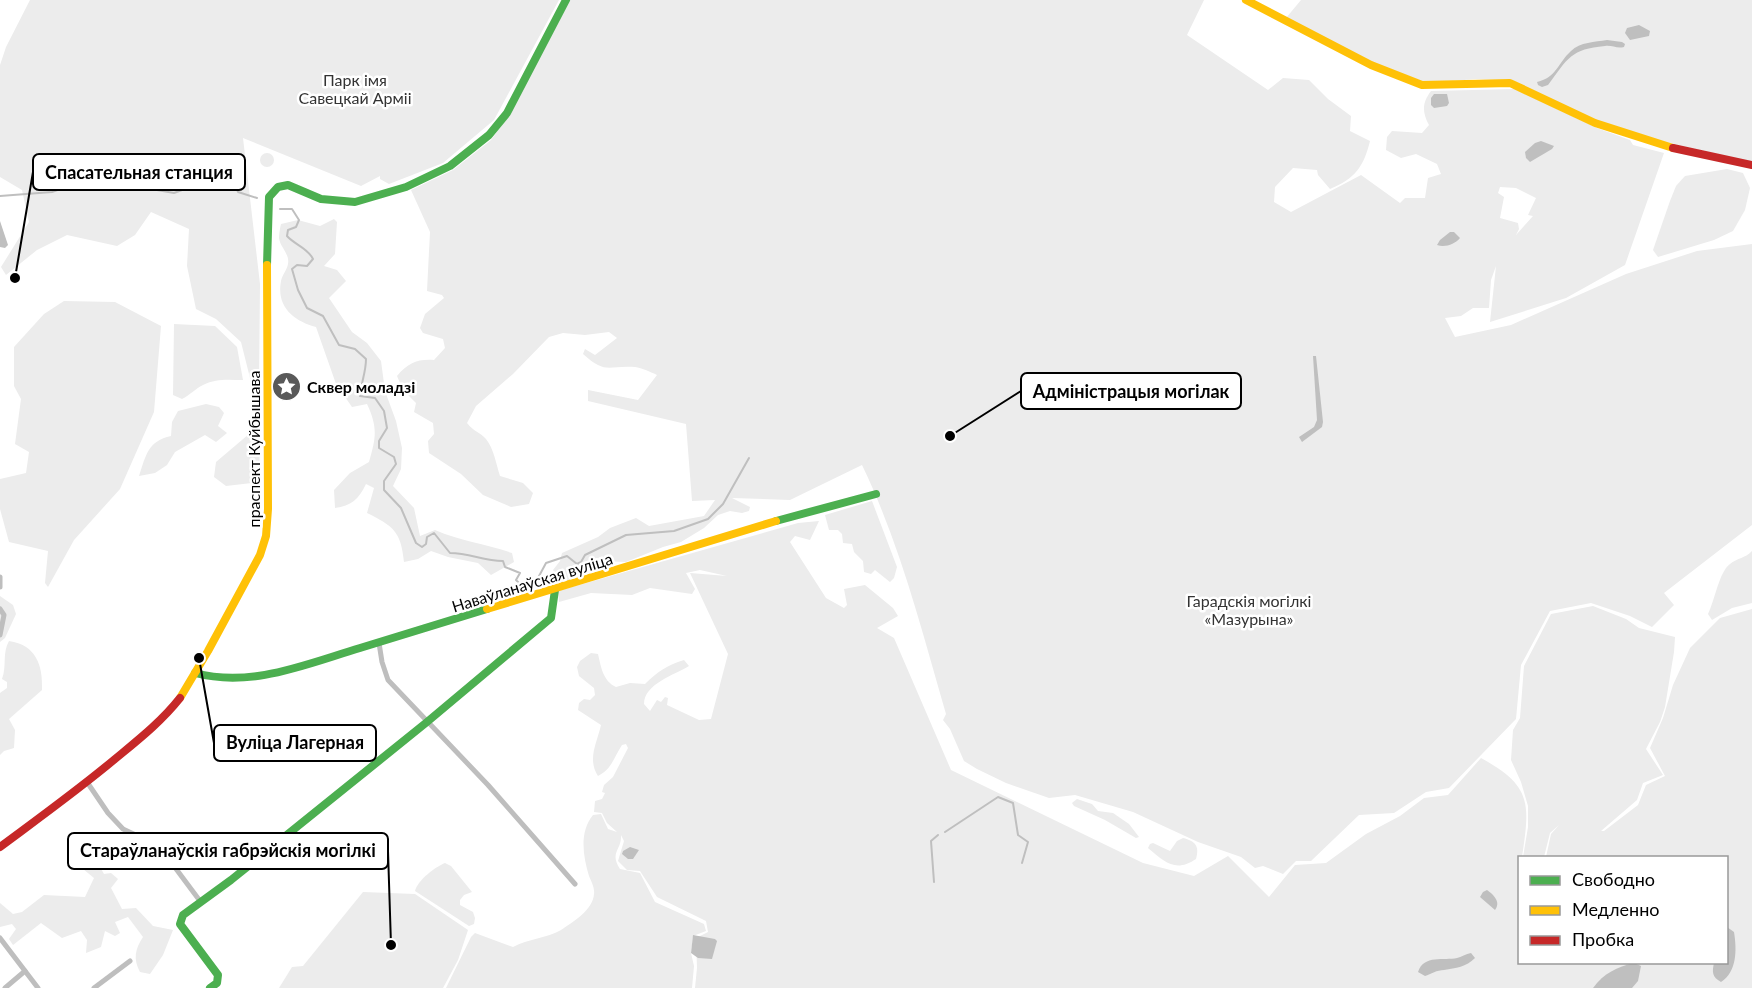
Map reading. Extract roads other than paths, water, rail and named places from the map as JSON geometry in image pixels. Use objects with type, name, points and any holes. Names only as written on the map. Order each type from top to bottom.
[{"type":"street","name":"праспект Куйбышава","points":[[0,847],[87,782],[167,714],[183,694],[260,555],[266,536],[268,489],[266,314],[269,197],[278,187],[288,185],[321,199],[355,202],[406,187],[450,166],[489,135],[507,113],[566,0]]},
{"type":"street","points":[[1246,0],[1371,65],[1422,85],[1510,83],[1595,123],[1636,137],[1752,165]]},
{"type":"street","name":"Наваўланаўская вуліца","points":[[195,673],[227,680],[242,680],[281,672],[816,509],[876,494]]},
{"type":"street","points":[[210,988],[219,979],[218,975],[180,924],[183,915],[231,880],[427,722],[551,618],[555,590]]},
{"type":"street","points":[[0,609],[4,615],[0,635]]},
{"type":"street","points":[[379,643],[388,680],[495,793],[575,884]]},
{"type":"street","points":[[87,782],[108,813],[123,829],[159,846],[200,901]]},
{"type":"street","points":[[0,938],[38,988]]},
{"type":"street","points":[[94,988],[130,961]]},
{"type":"street","points":[[5,988],[26,971]]},
{"type":"waterway","points":[[0,196],[52,192],[112,170],[119,174],[138,174],[157,190],[174,193],[190,187],[196,177],[199,164],[207,158],[226,171],[238,192],[257,198]]},
{"type":"waterway","points":[[280,209],[292,209],[299,220],[296,227],[288,230],[287,236],[308,252],[313,259],[307,266],[297,265],[292,269],[298,290],[307,308],[323,316],[339,345],[355,349],[366,359],[360,396],[375,398],[384,411],[387,428],[379,441],[379,448],[394,457],[396,464],[384,481],[384,490],[401,508],[416,543],[422,547],[426,544],[427,537],[434,533],[450,553],[503,561],[505,567],[520,573],[516,580],[520,584],[538,578],[546,563],[567,556],[577,564],[585,555],[626,535],[674,531],[708,519],[723,504],[749,458]]},
{"type":"waterway","points":[[945,832],[998,797],[1013,803],[1018,835],[1028,842],[1022,863]]},
{"type":"waterway","points":[[934,882],[931,841],[938,835]]},
{"type":"place","name":"Спасательная станция","points":[[15,278]]},
{"type":"place","name":"Сквер моладзі","points":[[286,386]]},
{"type":"place","name":"Адміністрацыя могілак","points":[[950,436]]},
{"type":"place","name":"Вуліца Лагерная","points":[[199,658]]},
{"type":"place","name":"Стараўланаўскія габрэйскія могілкі","points":[[391,945]]},
{"type":"park label","name":"Парк імя Савецкай Арміі","points":[[355,88]]},
{"type":"park label","name":"Гарадскія могілкі «Мазурына»","points":[[1249,609]]}]
